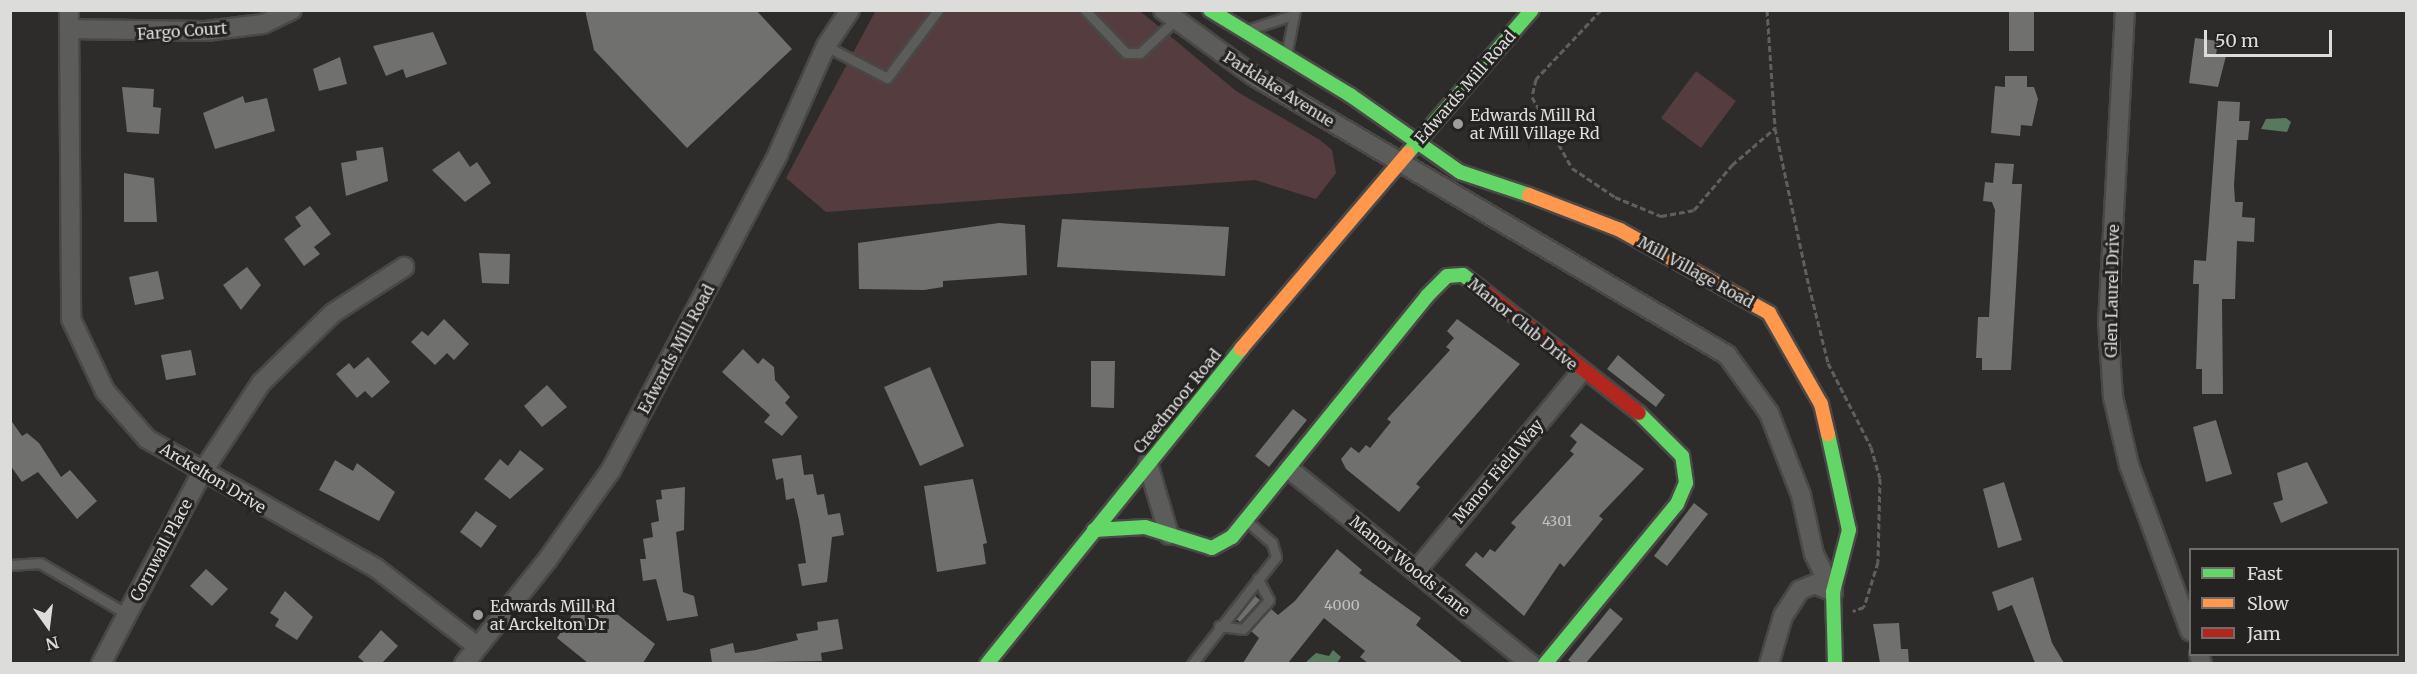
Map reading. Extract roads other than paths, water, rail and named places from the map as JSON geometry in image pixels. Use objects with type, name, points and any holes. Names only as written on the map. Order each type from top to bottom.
[{"type":"street","name":"Arckelton Drive","points":[[69,10],[71,319],[105,391],[147,439],[201,474],[376,568],[477,646]]},
{"type":"street","name":"Fargo Court","points":[[69,30],[206,32],[263,24],[292,10]]},
{"type":"street","name":"Edwards Mill Road","points":[[464,663],[548,560],[621,452],[778,154],[826,46],[850,10]]},
{"type":"street","name":"Parklake Avenue","points":[[1210,10],[1418,141]]},
{"type":"street","name":"Edwards Mill Road","points":[[1399,164],[1532,10]]},
{"type":"street","name":"Glen Laurel Drive","points":[[2125,10],[2108,322],[2113,397],[2129,465],[2189,628]]},
{"type":"street","name":"Parklake Avenue","points":[[1168,16],[1399,164]]},
{"type":"street","name":"Mill Village Road","points":[[1418,141],[1460,172],[1508,192],[1542,197],[1620,230],[1769,312],[1823,416],[1849,530],[1833,592],[1835,663]]},
{"type":"street","name":"Mill Village Road","points":[[1399,164],[1727,355],[1769,413],[1801,495],[1814,554],[1833,592]]},
{"type":"street","name":"Creedmoor Road","points":[[987,663],[1148,464],[1399,164]]},
{"type":"street","name":"Cornwall Place","points":[[101,663],[201,474],[261,383],[293,348],[404,267]]},
{"type":"street","name":"Manor Club Drive","points":[[1094,530],[1145,527],[1212,548],[1248,522],[1447,276],[1463,275],[1581,372],[1665,433],[1682,456],[1686,483],[1677,504],[1545,663]]},
{"type":"street","name":"Manor Field Way","points":[[1416,571],[1581,372]]},
{"type":"street","points":[[1148,464],[1169,535]]},
{"type":"street","name":"Manor Woods Lane","points":[[1289,469],[1531,663]]},
{"type":"street","points":[[1769,663],[1783,616],[1800,590],[1815,584],[1833,592]]},
{"type":"lane","points":[[826,46],[887,78],[938,10]]},
{"type":"lane","points":[[1085,10],[1126,53],[1140,53],[1168,16]]},
{"type":"lane","points":[[1244,30],[1292,13],[1287,57]]},
{"type":"lane","points":[[1192,663],[1219,626],[1276,557],[1272,543],[1248,522]]},
{"type":"lane","points":[[10,565],[40,563],[127,614]]},
{"type":"lane","points":[[1219,626],[1243,629],[1269,600],[1258,579]]},
{"type":"place","name":"Edwards Mill Rd at Mill Village Rd","points":[[1458,124]]},
{"type":"place","name":"Edwards Mill Rd at Arckelton Dr","points":[[478,615]]}]
